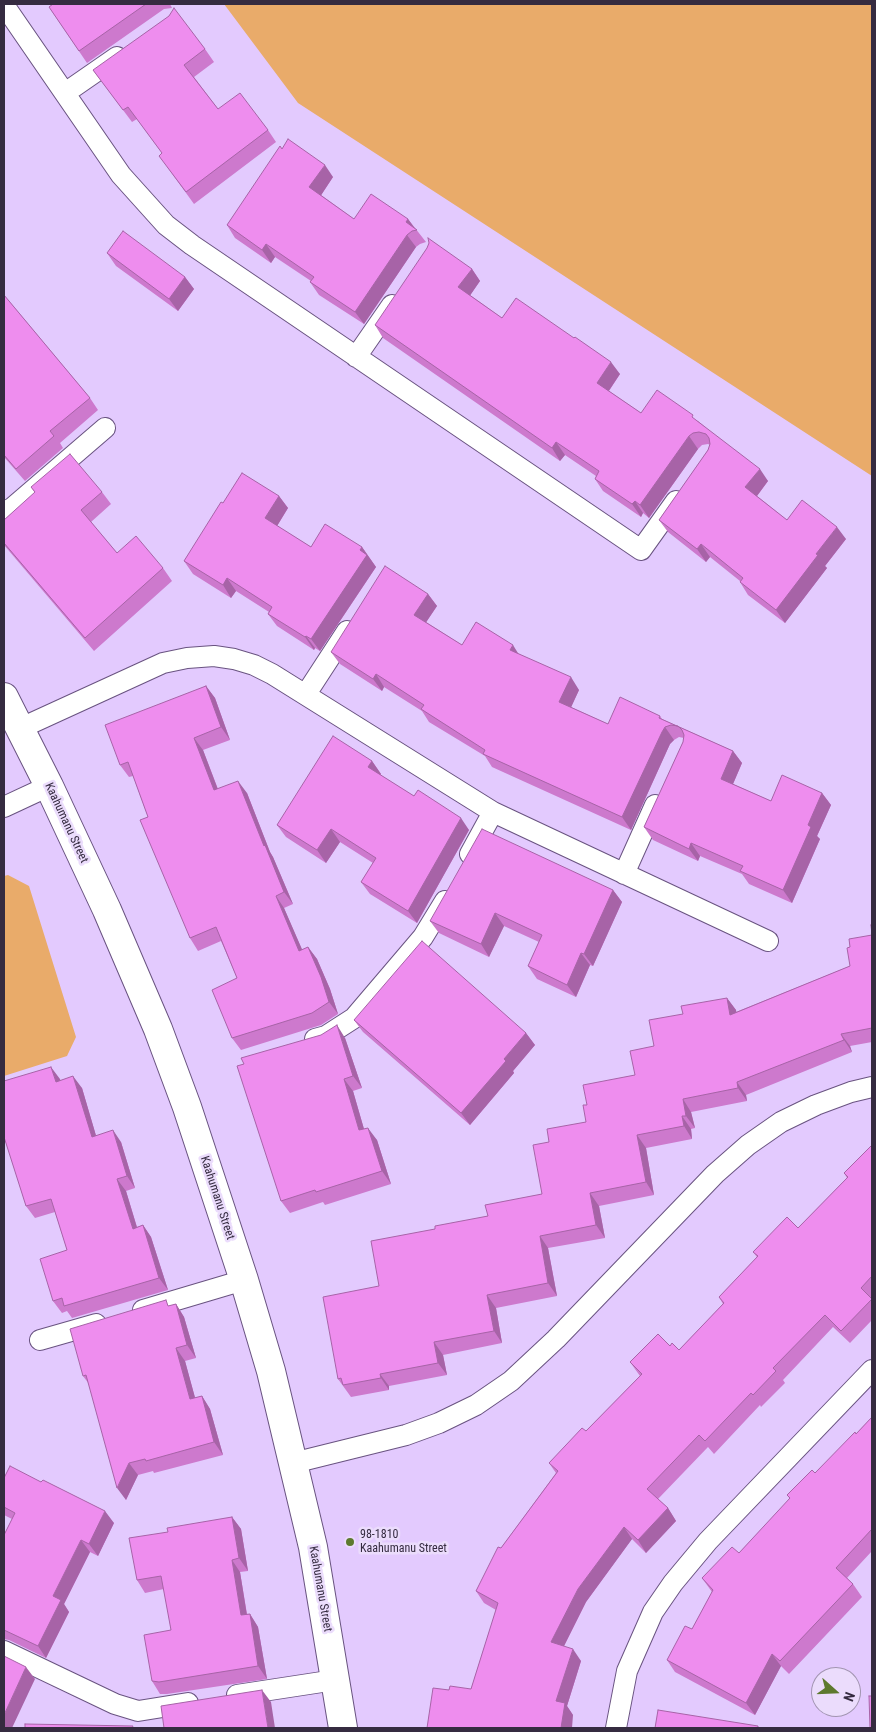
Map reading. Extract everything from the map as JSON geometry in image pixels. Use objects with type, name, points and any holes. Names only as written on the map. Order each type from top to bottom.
[{"type":"street","name":"Kaahumanu Street","points":[[4,697],[21,728],[107,910],[158,1029],[187,1107],[244,1280],[271,1371],[313,1547],[342,1728]]},
{"type":"lane","points":[[4,5],[121,175],[166,225],[192,245],[641,550],[685,488]]},
{"type":"lane","points":[[65,93],[130,48]]},
{"type":"lane","points":[[356,357],[405,286]]},
{"type":"lane","points":[[4,512],[12,508],[105,428]]},
{"type":"lane","points":[[306,694],[355,619]]},
{"type":"lane","points":[[21,728],[163,663],[188,658],[214,656],[234,659],[266,670],[494,812],[768,940]]},
{"type":"lane","points":[[624,874],[664,784]]},
{"type":"lane","points":[[4,808],[49,786]]},
{"type":"lane","points":[[300,1044],[326,1036],[354,1018],[424,937],[494,812]]},
{"type":"lane","points":[[293,1463],[406,1435],[439,1423],[476,1405],[511,1381],[556,1339],[715,1174],[748,1145],[781,1122],[816,1105],[851,1092],[872,1087]]},
{"type":"lane","points":[[40,1340],[244,1280]]},
{"type":"lane","points":[[616,1728],[627,1671],[653,1612],[673,1582],[708,1541],[872,1370]]},
{"type":"lane","points":[[4,1651],[115,1704],[138,1711],[335,1680]]},
{"type":"shaded area","points":[[224,4],[872,4],[872,476],[298,103]]},
{"type":"shaded area","points":[[8,875],[29,886],[76,1037],[67,1056],[4,1076],[4,876]]},
{"type":"building","points":[[53,4],[146,4],[79,51],[49,7]]},
{"type":"building","points":[[174,8],[205,49],[184,65],[218,109],[240,93],[268,130],[186,192],[159,156],[162,153],[128,107],[123,110],[93,70],[169,16]]},
{"type":"building","points":[[288,139],[325,165],[309,187],[354,219],[371,194],[408,219],[406,222],[417,230],[407,235],[355,312],[310,282],[314,277],[266,244],[262,250],[227,225],[280,146],[282,149]]},
{"type":"building","points":[[123,231],[185,277],[169,299],[107,253]]},
{"type":"building","points":[[428,238],[472,269],[458,287],[502,318],[516,298],[611,362],[597,383],[641,413],[657,390],[693,415],[692,417],[760,469],[745,487],[787,520],[802,500],[837,527],[776,610],[740,582],[743,578],[701,544],[697,549],[659,520],[708,450],[710,444],[706,434],[699,432],[689,436],[640,505],[635,501],[632,504],[595,479],[599,471],[556,442],[552,448],[375,325],[427,248]]},
{"type":"building","points":[[4,295],[90,398],[50,431],[54,436],[16,469],[4,455]]},
{"type":"building","points":[[70,454],[102,492],[81,510],[117,553],[136,536],[163,568],[85,638],[4,543],[4,520],[35,492],[31,487]]},
{"type":"building","points":[[242,473],[279,496],[265,518],[311,547],[325,524],[362,547],[360,550],[367,555],[311,639],[268,614],[272,607],[227,578],[223,585],[184,561],[221,502],[223,503]]},
{"type":"building","points":[[385,566],[428,594],[414,615],[462,645],[476,622],[513,645],[510,650],[571,677],[559,702],[608,724],[620,697],[660,716],[659,718],[676,726],[665,727],[662,732],[622,817],[483,754],[485,750],[421,709],[424,705],[376,674],[373,679],[331,652]]},
{"type":"building","points":[[206,686],[221,727],[194,738],[214,790],[238,781],[284,892],[276,896],[299,951],[308,947],[329,1002],[312,1013],[232,1038],[212,990],[237,978],[216,927],[190,938],[140,820],[148,817],[128,762],[120,765],[105,725]]},
{"type":"building","points":[[679,727],[733,751],[721,779],[771,801],[782,775],[822,793],[808,825],[811,827],[783,890],[740,871],[743,866],[691,843],[689,849],[644,827],[683,742],[684,735]]},
{"type":"building","points":[[333,736],[372,761],[368,767],[414,796],[418,790],[461,818],[408,911],[361,882],[376,858],[331,829],[317,850],[277,825]]},
{"type":"building","points":[[482,829],[613,890],[584,954],[581,953],[567,985],[528,966],[542,935],[495,913],[481,944],[430,921]]},
{"type":"building","points":[[872,935],[872,1028],[841,1034],[844,1040],[737,1082],[738,1088],[683,1099],[686,1116],[682,1116],[684,1126],[637,1135],[646,1182],[590,1193],[596,1225],[540,1236],[548,1283],[487,1295],[494,1331],[434,1342],[438,1363],[380,1374],[381,1378],[343,1385],[341,1378],[338,1379],[323,1297],[379,1286],[371,1241],[435,1229],[435,1226],[488,1216],[485,1205],[542,1194],[533,1145],[549,1142],[547,1129],[586,1122],[583,1105],[587,1105],[583,1085],[635,1075],[630,1051],[654,1046],[649,1020],[683,1014],[681,1006],[727,998],[730,1015],[850,966],[847,948],[850,947],[849,939]]},
{"type":"building","points":[[422,941],[526,1033],[504,1059],[506,1061],[461,1113],[354,1020]]},
{"type":"building","points":[[337,1025],[353,1076],[344,1079],[359,1130],[368,1128],[382,1171],[281,1201],[237,1066],[244,1064],[241,1058],[321,1035]]},
{"type":"building","points":[[51,1067],[56,1082],[73,1076],[92,1137],[113,1130],[127,1176],[117,1179],[133,1229],[143,1225],[159,1278],[64,1306],[62,1298],[53,1301],[40,1259],[67,1250],[51,1199],[26,1206],[4,1137],[4,1081]]},
{"type":"building","points":[[872,1145],[872,1276],[861,1288],[872,1299],[841,1331],[825,1315],[773,1368],[776,1371],[753,1395],[751,1393],[705,1441],[699,1435],[647,1489],[668,1508],[638,1540],[624,1527],[578,1589],[551,1642],[573,1649],[556,1701],[565,1703],[561,1728],[427,1728],[433,1688],[449,1690],[450,1686],[471,1689],[498,1603],[476,1591],[498,1547],[501,1548],[558,1471],[549,1463],[582,1428],[586,1431],[642,1374],[630,1362],[658,1334],[670,1346],[672,1343],[679,1350],[724,1303],[719,1297],[758,1256],[753,1252],[787,1217],[798,1228],[848,1177],[844,1173]]},
{"type":"building","points":[[166,1300],[168,1306],[176,1304],[187,1345],[176,1348],[190,1399],[202,1396],[214,1442],[146,1461],[145,1459],[129,1463],[117,1488],[86,1375],[83,1376],[70,1329]]},
{"type":"building","points":[[872,1417],[872,1529],[836,1568],[853,1584],[780,1661],[772,1654],[746,1703],[667,1660],[685,1626],[692,1629],[713,1590],[702,1578],[732,1547],[739,1553],[790,1498],[787,1495],[812,1470],[815,1473]]},
{"type":"building","points":[[10,1466],[105,1511],[89,1544],[81,1540],[53,1596],[61,1600],[38,1646],[4,1630],[4,1535],[15,1513],[4,1507],[4,1478]]},
{"type":"building","points":[[232,1517],[239,1558],[232,1560],[241,1615],[250,1614],[258,1666],[159,1682],[152,1681],[144,1635],[171,1630],[161,1576],[137,1580],[129,1538],[168,1532],[167,1528]]},
{"type":"building","points":[[4,1656],[26,1667],[4,1715]]},
{"type":"building","points":[[262,1690],[268,1728],[164,1728],[161,1706]]},
{"type":"building","points":[[869,1696],[872,1696],[872,1728],[870,1728]]},
{"type":"building","points":[[658,1710],[758,1726],[758,1728],[655,1728]]},
{"type":"building","points":[[25,1724],[133,1726],[132,1728],[25,1728]]},
{"type":"place","name":"98-1810 Kaahumanu Street","points":[[350,1542]]}]
